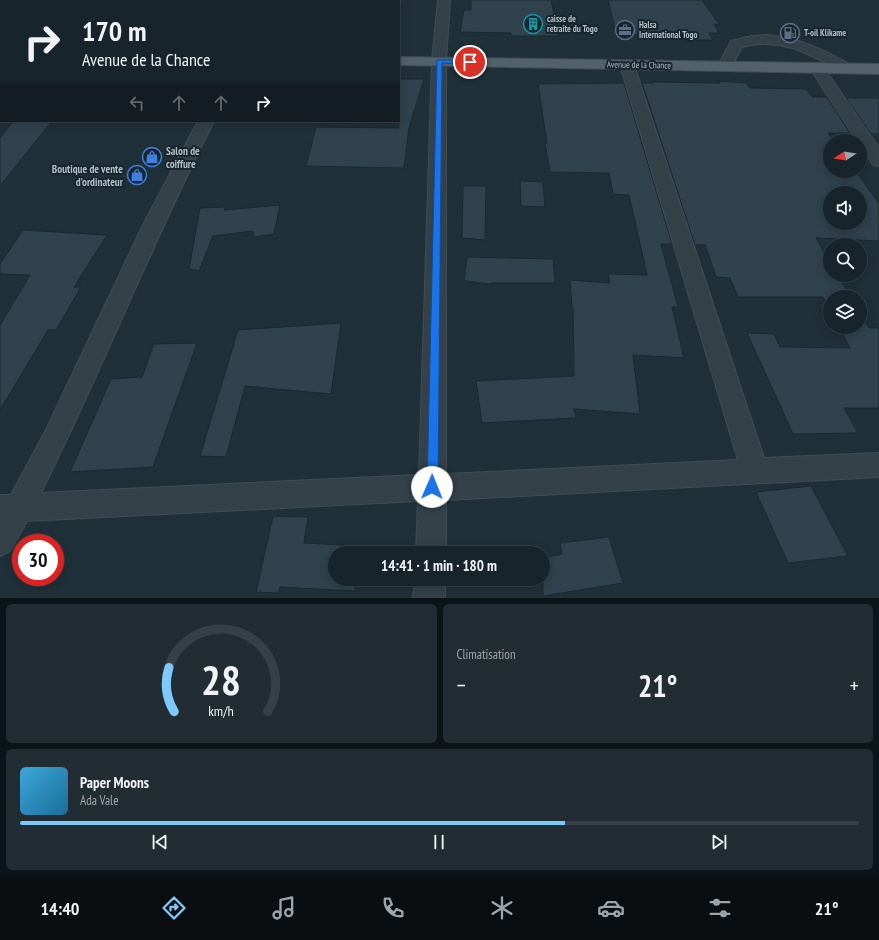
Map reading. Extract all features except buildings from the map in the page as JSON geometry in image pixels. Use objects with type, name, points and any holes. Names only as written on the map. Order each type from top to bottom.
[{"type":"main road","name":"Avenue de la Chance","points":[[400,60],[879,69]]},
{"type":"street","points":[[430,546],[439,61],[444,0]]},
{"type":"street","points":[[724,66],[736,44],[750,40],[764,39],[784,40],[805,46],[846,68]]},
{"type":"street","points":[[627,65],[755,471]]},
{"type":"street","points":[[817,68],[879,161]]},
{"type":"street","points":[[0,541],[10,508],[90,366],[178,171],[205,122]]},
{"type":"street","points":[[10,508],[879,465]]},
{"type":"street","points":[[429,598],[430,586]]},
{"type":"place","name":"caisse de retraite du Togo","points":[[533,24]]},
{"type":"place","name":"Halsa International Togo","points":[[625,30]]},
{"type":"place","name":"T-oil Klikame","points":[[790,33]]},
{"type":"place","name":"Salon de coiffure","points":[[152,157]]},
{"type":"place","name":"Boutique de vente d'ordinateur","points":[[137,175]]},
{"type":"route","points":[[432,487],[439,61],[470,62]]}]
